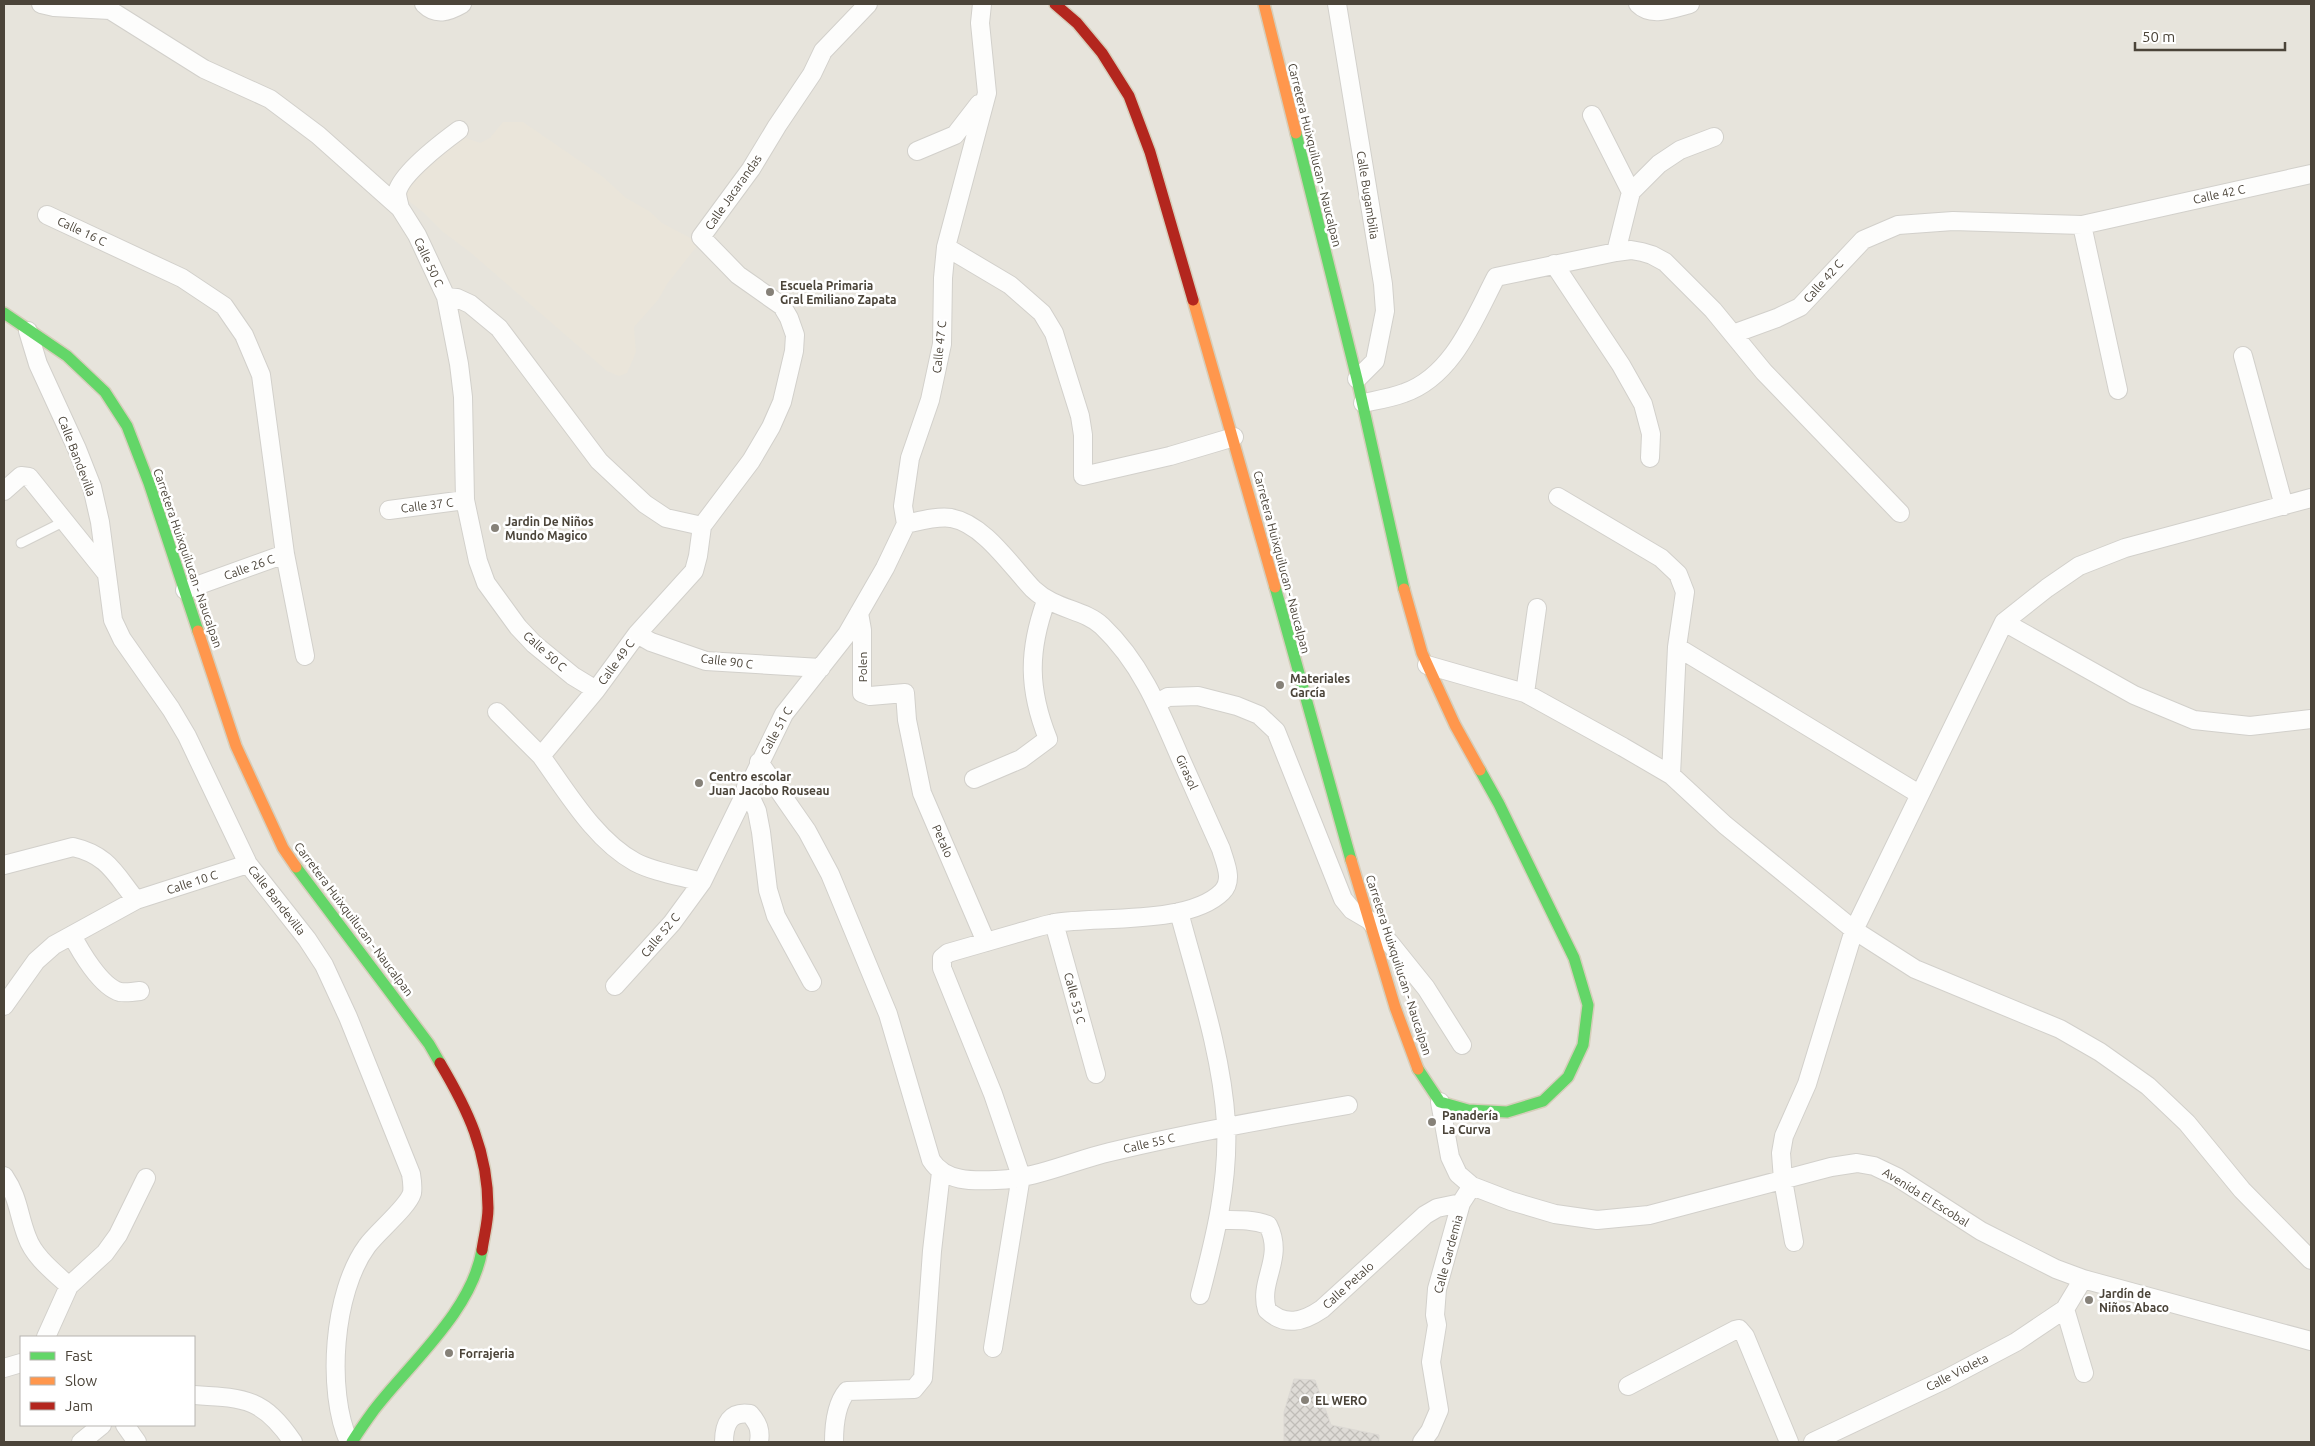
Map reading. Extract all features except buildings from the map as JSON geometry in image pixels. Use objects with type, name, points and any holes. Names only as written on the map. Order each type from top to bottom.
[{"type":"main road","name":"Carretera Huixquilucan - Naucalpan","points":[[1055,4],[1077,23],[1102,53],[1129,96],[1150,152],[1189,279],[1234,437],[1327,778],[1411,1054],[1421,1077],[1440,1102],[1468,1110],[1507,1112],[1543,1101],[1568,1077],[1583,1045],[1588,1005],[1574,958],[1500,804],[1455,726],[1422,653],[1404,585],[1357,379],[1264,4]]},
{"type":"main road","name":"Carretera Huixquilucan - Naucalpan","points":[[4,313],[67,356],[105,392],[127,426],[185,590],[236,746],[283,848],[446,1069],[465,1105],[481,1151],[487,1178],[488,1210],[486,1233],[475,1277],[444,1327],[374,1410],[351,1442]]},
{"type":"street","name":"Calle 50 C","points":[[41,4],[54,7],[109,7],[204,69],[270,99],[318,135],[342,159],[400,208],[418,235],[446,297],[459,364],[462,397],[465,500],[478,560],[486,583],[497,600],[534,644],[573,676],[596,690]]},
{"type":"street","points":[[424,4],[430,9],[439,12],[450,10],[462,4]]},
{"type":"street","name":"Calle Jacarandas","points":[[702,526],[751,461],[771,427],[782,402],[794,351],[795,335],[782,306],[738,275],[701,236],[751,169],[812,74],[823,51],[868,4]]},
{"type":"street","name":"Calle 47 C","points":[[906,524],[903,506],[910,458],[930,400],[942,344],[943,278],[946,247],[987,94],[980,23],[982,4]]},
{"type":"street","name":"Calle Bugambilia","points":[[1337,4],[1383,284],[1385,312],[1375,361],[1357,379]]},
{"type":"street","points":[[1638,4],[1643,9],[1652,12],[1690,4]]},
{"type":"street","points":[[917,151],[955,135],[987,94]]},
{"type":"street","points":[[1592,115],[1631,192]]},
{"type":"street","points":[[400,208],[397,192],[420,160],[459,130]]},
{"type":"street","points":[[1616,252],[1631,192],[1659,164],[1680,150],[1714,137]]},
{"type":"street","name":"Calle 42 C","points":[[1732,334],[1777,318],[1800,307],[1863,240],[1882,230],[1898,225],[1953,221],[2082,225],[2311,174]]},
{"type":"street","name":"Calle 16 C","points":[[47,215],[182,278],[212,296],[224,306],[244,335],[261,375],[285,554],[306,656]]},
{"type":"street","points":[[2082,225],[2118,390]]},
{"type":"street","points":[[946,247],[1010,285],[1042,313],[1054,333],[1080,416],[1084,435],[1083,476],[1170,456],[1234,437]]},
{"type":"street","points":[[1363,404],[1405,393],[1430,380],[1452,357],[1496,277],[1616,252],[1631,250],[1642,252],[1665,262],[1713,310],[1764,372],[1900,513]]},
{"type":"street","points":[[1554,264],[1621,365],[1643,404],[1651,434],[1650,458]]},
{"type":"street","points":[[446,297],[457,298],[470,304],[499,328],[599,461],[645,504],[666,518],[702,526]]},
{"type":"street","name":"Calle Bandevilla","points":[[28,331],[38,364],[77,449],[92,488],[100,522],[113,620],[122,639],[171,709],[187,736],[248,864],[307,939],[324,965],[363,1054],[412,1183],[410,1197],[366,1246],[347,1292],[335,1348],[336,1391],[340,1417],[351,1442]]},
{"type":"street","points":[[2243,356],[2284,506]]},
{"type":"street","points":[[4,491],[22,476],[29,477],[107,575]]},
{"type":"street","points":[[1558,497],[1662,558],[1678,574],[1685,592],[1677,647],[1671,775]]},
{"type":"street","points":[[1794,1242],[1783,1180],[1781,1153],[1784,1136],[1807,1084],[1854,930],[2004,622],[2046,588],[2079,566],[2125,548],[2311,498]]},
{"type":"street","name":"Calle 37 C","points":[[389,510],[465,500]]},
{"type":"street","points":[[822,668],[847,634],[885,568],[906,524],[950,518],[972,526],[1009,560],[1032,588],[1046,601],[1037,626],[1033,648],[1032,671],[1038,709],[1048,738],[1006,767],[974,778]]},
{"type":"street","name":"Calle 49 C","points":[[541,756],[596,690],[637,634],[694,570],[702,526]]},
{"type":"street","name":"Calle 26 C","points":[[185,590],[285,554]]},
{"type":"street","name":"Girasol","points":[[1021,1176],[993,1094],[942,968],[942,958],[948,953],[1054,923],[1129,919],[1180,912],[1212,899],[1222,891],[1228,882],[1228,870],[1220,849],[1157,703],[1141,673],[1100,624],[1046,601]]},
{"type":"street","points":[[1525,693],[1538,608]]},
{"type":"street","name":"Polen","points":[[859,613],[862,630],[862,693],[870,696],[905,693],[910,737]]},
{"type":"street","points":[[2004,622],[2134,695],[2194,720],[2250,726],[2311,719]]},
{"type":"street","name":"Calle 90 C","points":[[637,634],[651,642],[706,661],[822,668]]},
{"type":"street","points":[[1677,647],[1919,794]]},
{"type":"street","points":[[1428,665],[1525,693],[1671,775],[1740,838],[1854,930],[1915,969],[2060,1029],[2100,1052],[2148,1086],[2187,1122],[2242,1190],[2311,1260]]},
{"type":"street","name":"Calle 51 C","points":[[702,882],[728,830],[746,787],[790,704],[822,668]]},
{"type":"street","points":[[1157,703],[1168,697],[1180,695],[1198,696],[1237,706],[1259,715],[1276,731],[1343,899],[1352,910],[1369,920],[1426,988],[1462,1044]]},
{"type":"street","points":[[497,712],[541,756],[588,822],[625,856],[645,866],[702,882]]},
{"type":"street","name":"Petalo","points":[[910,737],[922,793],[986,942]]},
{"type":"street","points":[[759,762],[807,831],[830,874],[888,1014],[931,1160],[946,1175],[932,1251],[923,1378],[917,1387],[910,1389],[847,1391],[842,1397],[835,1421],[834,1442]]},
{"type":"street","points":[[746,787],[757,811],[762,832],[768,890],[776,916],[812,982]]},
{"type":"street","points":[[4,865],[73,847],[83,849],[100,856],[107,862],[136,900]]},
{"type":"street","name":"Calle 10 C","points":[[5,999],[36,962],[54,945],[72,935],[136,900],[248,864]]},
{"type":"street","name":"Calle 52 C","points":[[615,986],[672,923],[702,882]]},
{"type":"street","points":[[1180,912],[1218,1064],[1226,1125],[1219,1220],[1200,1295]]},
{"type":"street","name":"Calle 53 C","points":[[1054,923],[1096,1074]]},
{"type":"street","points":[[72,935],[82,956],[107,984],[118,992],[140,991]]},
{"type":"street","points":[[1440,1102],[1450,1157],[1458,1174],[1472,1186]]},
{"type":"street","name":"Calle 55 C","points":[[946,1175],[996,1180],[1040,1174],[1085,1158],[1226,1125],[1348,1105]]},
{"type":"street","name":"Avenida El Escobal","points":[[1472,1186],[1511,1201],[1555,1214],[1597,1220],[1649,1215],[1831,1167],[1857,1163],[1874,1166],[1897,1177],[1981,1231],[2056,1270],[2311,1341]]},
{"type":"street","points":[[992,1348],[1021,1176]]},
{"type":"street","points":[[46,1336],[69,1286],[105,1253],[118,1235],[146,1178]]},
{"type":"street","points":[[7,1186],[18,1200],[27,1239],[47,1266],[69,1286]]},
{"type":"street","name":"Calle Gardemia","points":[[1422,1442],[1430,1431],[1439,1410],[1431,1362],[1437,1326],[1434,1315],[1437,1289],[1461,1203],[1472,1186]]},
{"type":"street","name":"Calle Petalo","points":[[1219,1220],[1243,1220],[1268,1225],[1274,1243],[1273,1259],[1265,1295],[1267,1310],[1279,1319],[1301,1320],[1322,1309],[1424,1215],[1437,1208],[1461,1203]]},
{"type":"street","name":"Calle Violeta","points":[[1813,1442],[1946,1379],[2045,1325],[2065,1309],[2083,1279]]},
{"type":"street","points":[[2065,1309],[2084,1373]]},
{"type":"street","points":[[1628,1386],[1739,1329],[1745,1336],[1789,1442]]},
{"type":"street","points":[[4,1368],[20,1363]]},
{"type":"street","points":[[195,1395],[224,1397],[255,1404],[269,1412],[293,1442]]},
{"type":"street","points":[[724,1442],[724,1431],[729,1419],[741,1413],[750,1414],[759,1427],[759,1442]]},
{"type":"street","points":[[81,1442],[101,1426]]},
{"type":"street","points":[[125,1426],[137,1442]]},
{"type":"lane","points":[[21,543],[65,521]]},
{"type":"shaded area","points":[[4,4],[2311,4],[2311,1442],[4,1442]]},
{"type":"shaded area","points":[[503,122],[523,122],[603,177],[626,198],[649,211],[662,223],[694,240],[697,246],[667,284],[658,300],[634,327],[636,352],[627,373],[619,376],[607,371],[470,252],[443,232],[423,212],[397,192],[455,134],[480,143],[490,138]]},
{"type":"traffic: fast","points":[[1296,133],[1357,379],[1404,589]]},
{"type":"traffic: fast","points":[[4,313],[67,356],[105,392],[127,426],[149,483],[198,631]]},
{"type":"traffic: fast","points":[[1275,587],[1351,860]]},
{"type":"traffic: fast","points":[[1418,1069],[1440,1102],[1468,1110],[1507,1112],[1543,1101],[1568,1077],[1583,1045],[1588,1005],[1574,958],[1499,804],[1480,770]]},
{"type":"traffic: fast","points":[[296,867],[429,1044],[440,1063]]},
{"type":"traffic: fast","points":[[352,1442],[374,1410],[453,1315],[466,1294],[476,1272],[482,1250]]},
{"type":"traffic: slow","points":[[1264,4],[1296,133]]},
{"type":"traffic: slow","points":[[1193,300],[1275,587]]},
{"type":"traffic: slow","points":[[1404,589],[1422,653],[1455,725],[1480,770]]},
{"type":"traffic: slow","points":[[198,631],[236,746],[283,848],[296,867]]},
{"type":"traffic: slow","points":[[1351,860],[1395,1007],[1418,1069]]},
{"type":"traffic: jam","points":[[1055,4],[1077,23],[1102,53],[1129,96],[1150,152],[1193,300]]},
{"type":"traffic: jam","points":[[440,1063],[467,1115],[480,1150],[487,1188],[488,1208],[482,1250]]},
{"type":"place","name":"Escuela Primaria Gral Emiliano Zapata","points":[[770,292]]},
{"type":"place","name":"Jardin De Niños Mundo Magico","points":[[495,528]]},
{"type":"place","name":"Materiales García","points":[[1280,685]]},
{"type":"place","name":"Centro escolar Juan Jacobo Rouseau","points":[[699,783]]},
{"type":"place","name":"Panadería La Curva","points":[[1432,1122]]},
{"type":"place","name":"Jardín de Niños Abaco","points":[[2089,1300]]},
{"type":"place","name":"Forrajeria","points":[[449,1353]]},
{"type":"place","name":"EL WERO","points":[[1305,1400]]}]
